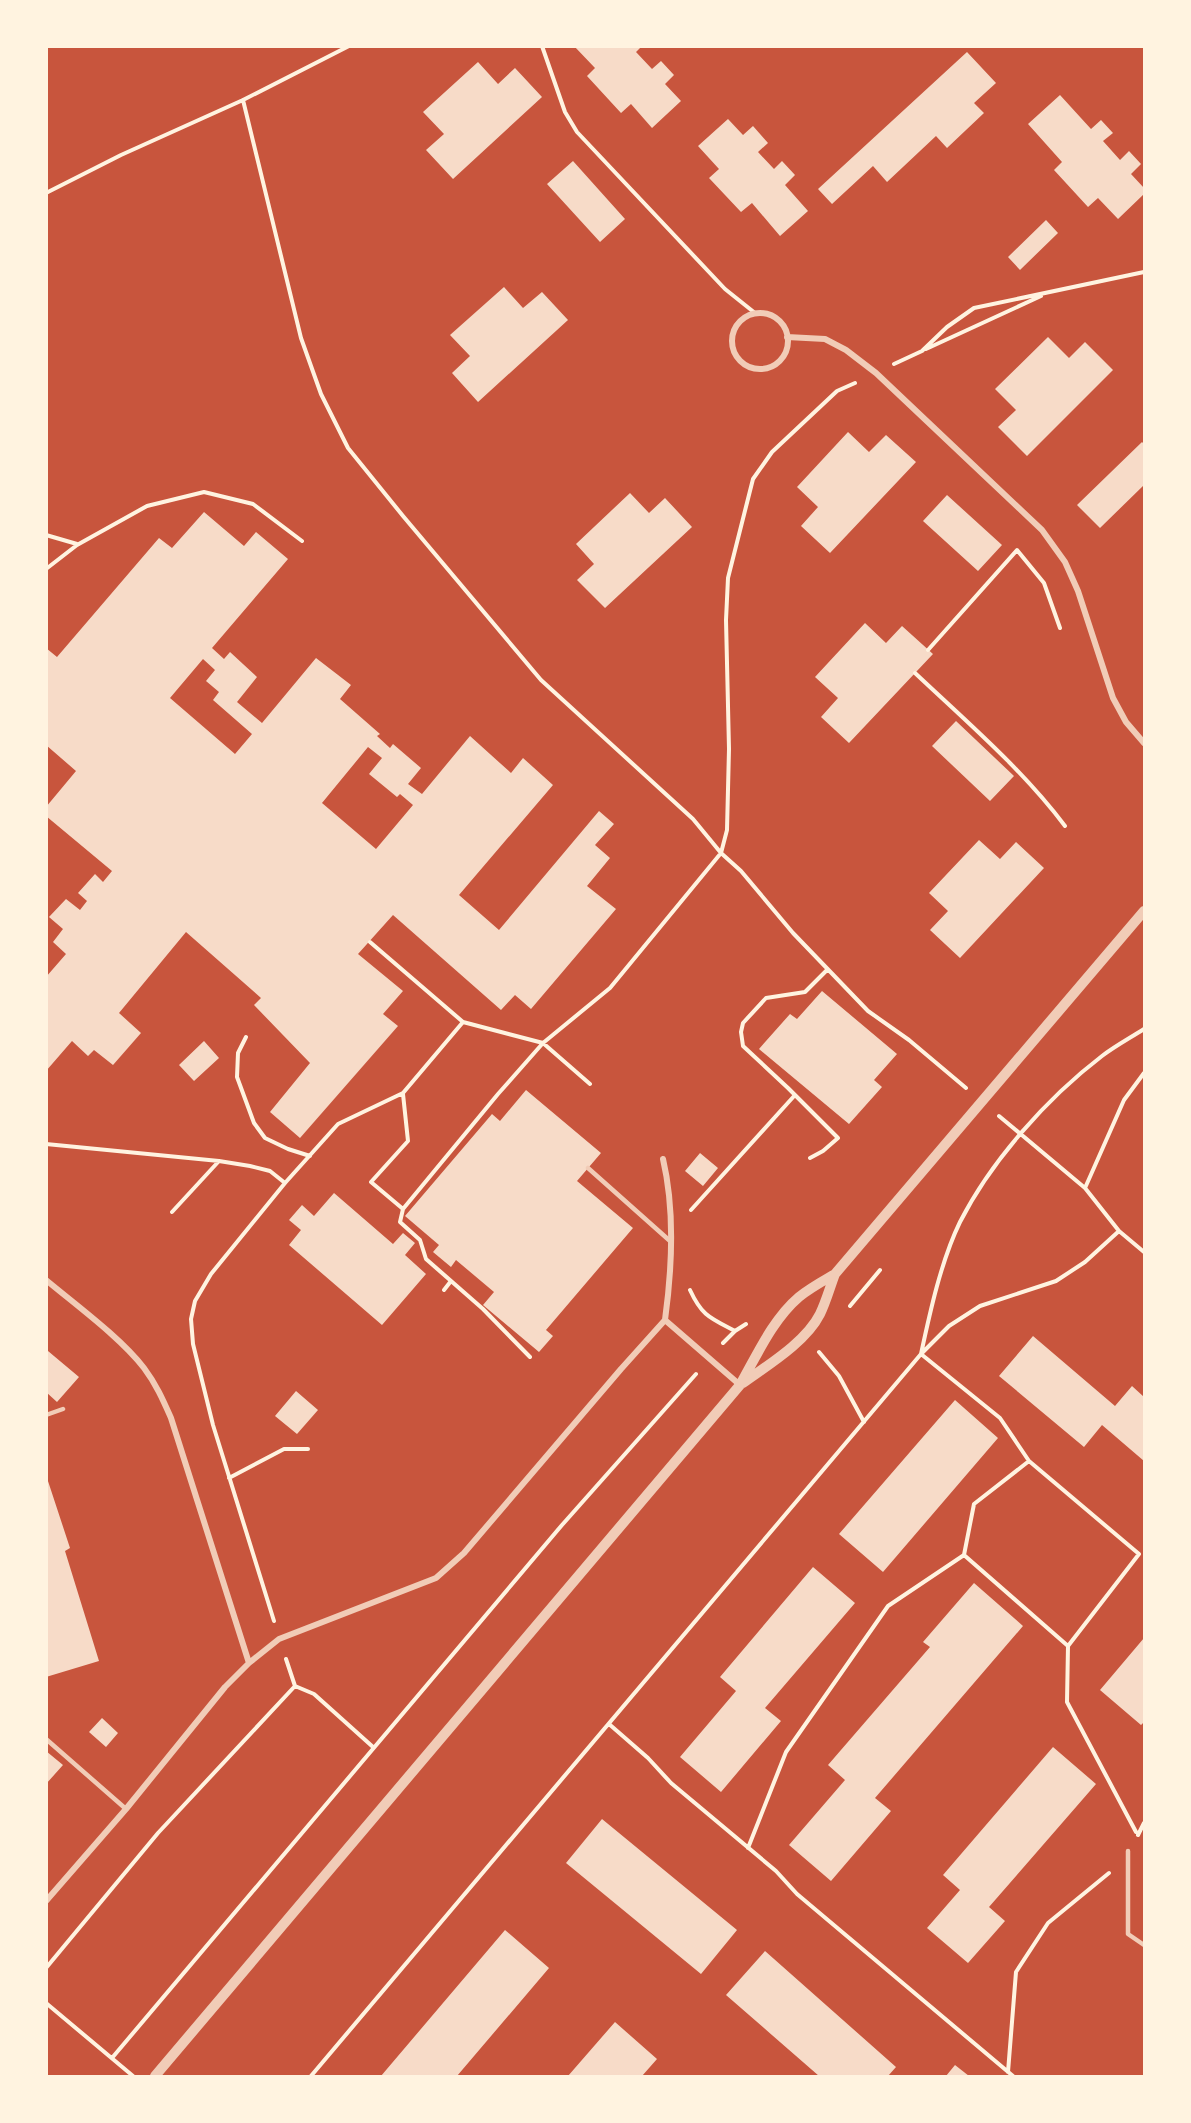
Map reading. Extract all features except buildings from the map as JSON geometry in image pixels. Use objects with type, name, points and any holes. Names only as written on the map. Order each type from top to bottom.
[{"type":"street","points":[[755,313],[764,313],[780,321],[787,337],[784,356],[777,362],[760,369],[743,363],[733,348],[734,330],[746,316],[755,313]]},
{"type":"street","points":[[787,337],[825,339],[846,350],[876,373],[1042,530],[1065,562],[1078,591],[1113,698],[1126,722],[1144,743]]},
{"type":"street","points":[[155,2076],[740,1385],[771,1330],[782,1317],[799,1297],[835,1274],[1144,911]]},
{"type":"street","points":[[46,1901],[126,1809],[225,1687],[249,1663],[279,1639],[435,1578],[464,1553],[665,1320],[671,1275],[668,1180],[663,1160]]},
{"type":"street","points":[[740,1385],[791,1348],[803,1335],[819,1316],[835,1274]]},
{"type":"street","points":[[46,1280],[131,1354],[161,1394],[171,1418],[249,1663]]},
{"type":"street","points":[[665,1320],[740,1385]]},
{"type":"lane","points":[[588,1168],[670,1241]]},
{"type":"lane","points":[[46,1415],[63,1409]]},
{"type":"lane","points":[[46,1739],[126,1809]]},
{"type":"lane","points":[[1128,1851],[1128,1934],[1144,1945]]},
{"type":"path","points":[[46,193],[122,155],[243,100],[349,46]]},
{"type":"path","points":[[542,46],[565,112],[578,132],[725,290],[755,313]]},
{"type":"path","points":[[243,100],[301,338],[321,394],[348,448],[541,680],[693,819],[793,933],[868,1011],[909,1040]]},
{"type":"path","points":[[922,351],[947,327],[974,308],[1144,272]]},
{"type":"path","points":[[530,1357],[483,1309],[426,1258],[420,1240],[400,1222],[403,1209],[543,1043],[610,988],[721,853],[727,830],[729,749],[726,620],[728,578],[753,479],[772,452],[837,391],[1048,292]]},
{"type":"path","points":[[46,569],[78,545],[147,506],[204,492],[253,504],[302,541]]},
{"type":"path","points":[[46,535],[78,545]]},
{"type":"path","points":[[928,650],[1017,550],[1044,583],[1060,628]]},
{"type":"path","points":[[915,673],[1020,772],[1065,826]]},
{"type":"path","points":[[370,942],[463,1022],[543,1043],[590,1084]]},
{"type":"path","points":[[810,1158],[823,1151],[838,1138],[743,1046],[741,1032],[743,1023],[766,998],[805,992],[827,970]]},
{"type":"path","points":[[373,1747],[314,1694],[295,1686],[213,1425],[193,1344],[191,1319],[195,1300],[211,1274],[285,1183],[338,1124],[403,1093],[463,1022]]},
{"type":"path","points":[[921,1354],[944,1268],[960,1224],[992,1170],[1053,1098],[1103,1056],[1144,1029]]},
{"type":"path","points":[[246,1037],[238,1053],[237,1077],[254,1123],[265,1138],[310,1156]]},
{"type":"path","points":[[1085,1188],[1124,1100],[1144,1073]]},
{"type":"path","points":[[403,1093],[408,1141],[371,1182],[403,1209]]},
{"type":"path","points":[[669,1225],[679,1224],[795,1095]]},
{"type":"path","points":[[46,1144],[219,1161],[270,1171],[285,1183]]},
{"type":"path","points":[[172,1212],[219,1161]]},
{"type":"path","points":[[1060,1169],[1085,1188],[1119,1231],[1144,1252]]},
{"type":"path","points":[[311,2076],[921,1354],[949,1326],[980,1306],[1056,1281],[1085,1262],[1119,1231]]},
{"type":"path","points":[[444,1290],[451,1281]]},
{"type":"path","points":[[112,2058],[570,1516],[735,1331]]},
{"type":"path","points":[[921,1354],[1000,1418],[1029,1461],[1139,1554],[1068,1646],[1067,1702],[1138,1835]]},
{"type":"path","points":[[229,1478],[284,1449],[308,1449]]},
{"type":"path","points":[[748,1848],[786,1752],[888,1606],[964,1555],[974,1504],[1029,1461]]},
{"type":"path","points":[[964,1555],[1068,1646]]},
{"type":"path","points":[[46,1968],[158,1833],[295,1686]]},
{"type":"path","points":[[609,1724],[648,1758],[671,1783],[776,1871],[797,1894],[1013,2076]]},
{"type":"path","points":[[1008,2072],[1016,1972],[1048,1923],[1128,1857]]},
{"type":"path","points":[[46,2003],[134,2076]]}]
